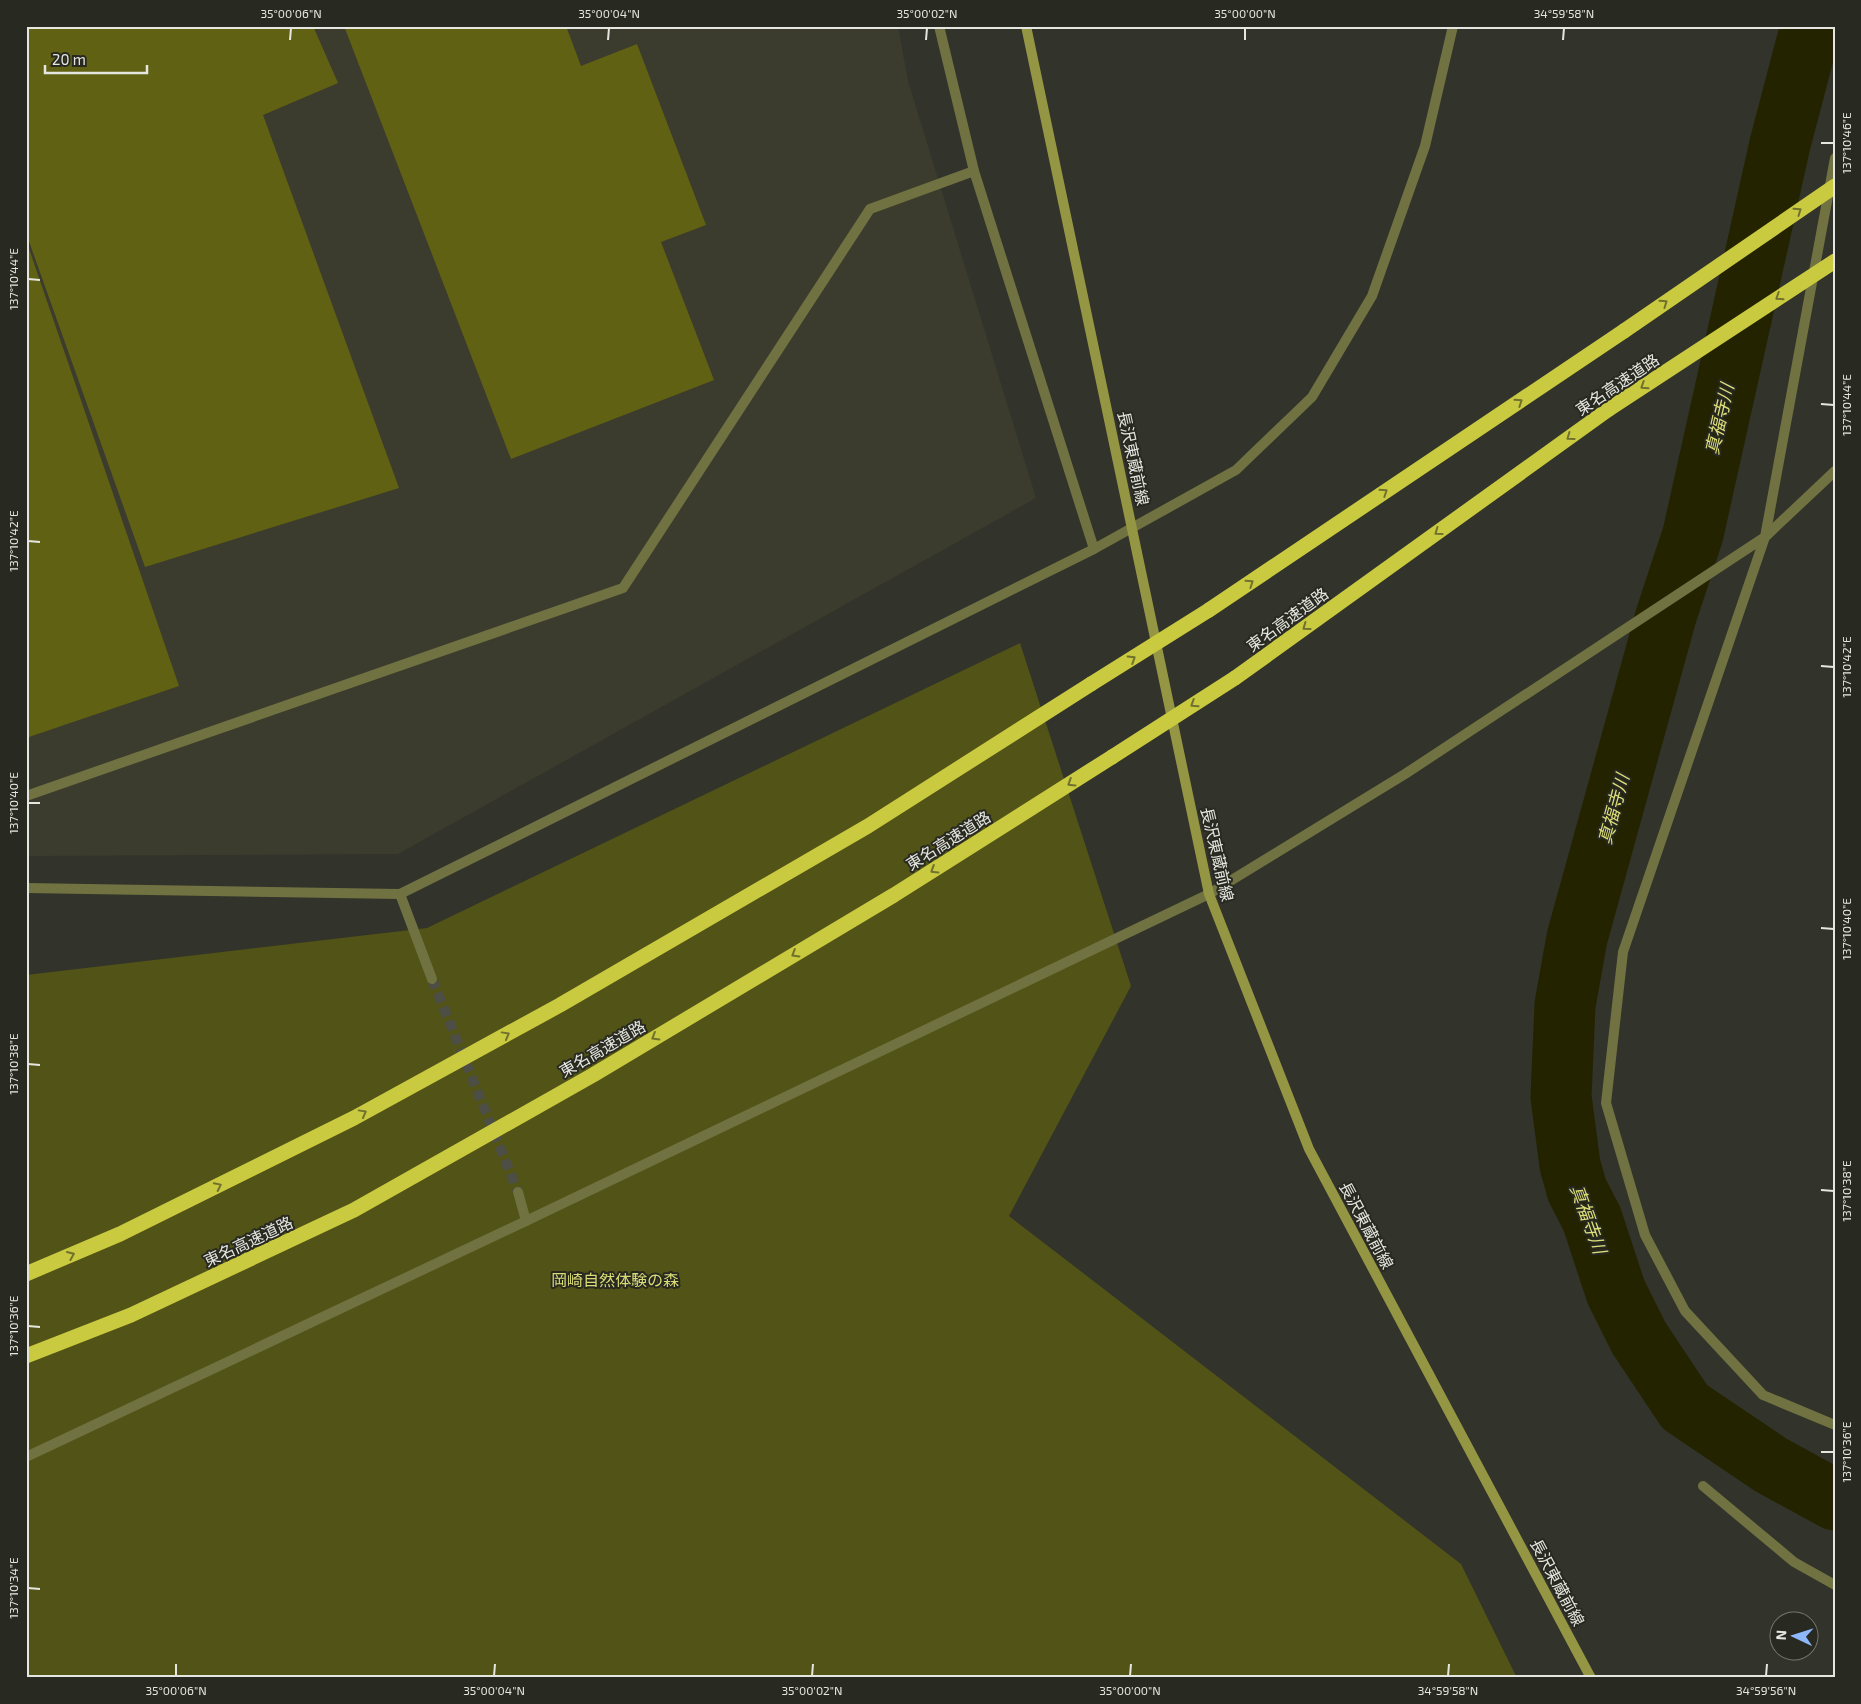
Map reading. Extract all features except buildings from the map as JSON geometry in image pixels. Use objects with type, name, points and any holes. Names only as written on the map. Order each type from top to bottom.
[{"type":"highway","points":[[26,1274],[120,1234],[354,1118],[551,1010],[868,826],[1209,610],[1624,331],[1835,186]]},
{"type":"highway","name":"東名高速道路","points":[[26,1356],[131,1315],[354,1210],[593,1075],[894,895],[1235,678],[1609,409],[1835,261]]},
{"type":"main road","name":"長沢東蔵前線","points":[[1026,26],[1209,894],[1309,1149],[1591,1678]]},
{"type":"street","points":[[939,26],[974,171],[1094,550]]},
{"type":"street","points":[[26,888],[400,894],[1094,550],[1236,470],[1312,398],[1372,296],[1425,146],[1453,26]]},
{"type":"street","points":[[1835,158],[1765,538],[1623,952],[1606,1103],[1645,1235],[1685,1311],[1763,1395],[1835,1425]]},
{"type":"street","points":[[26,796],[623,588],[870,209],[974,171]]},
{"type":"street","points":[[26,1457],[526,1221],[1209,894],[1405,774],[1765,538],[1835,471]]},
{"type":"street","points":[[400,894],[432,979]]},
{"type":"street","points":[[518,1192],[526,1221]]},
{"type":"street","points":[[1704,1486],[1794,1562],[1835,1585]]},
{"type":"shaded area","points":[[26,26],[898,26],[908,81],[1036,498],[398,854],[26,856]]},
{"type":"green space","name":"岡崎自然体験の森","points":[[1020,643],[1131,986],[1009,1216],[1461,1564],[1517,1678],[26,1678],[26,975],[427,928]]},
{"type":"waterway","name":"真福寺川","points":[[1811,26],[1780,144],[1693,534],[1666,616],[1577,938],[1565,1005],[1561,1097],[1570,1165],[1577,1190],[1592,1219],[1616,1292],[1639,1338],[1685,1407],[1771,1465],[1835,1500]]},
{"type":"tunnel","points":[[432,979],[518,1192]]}]
